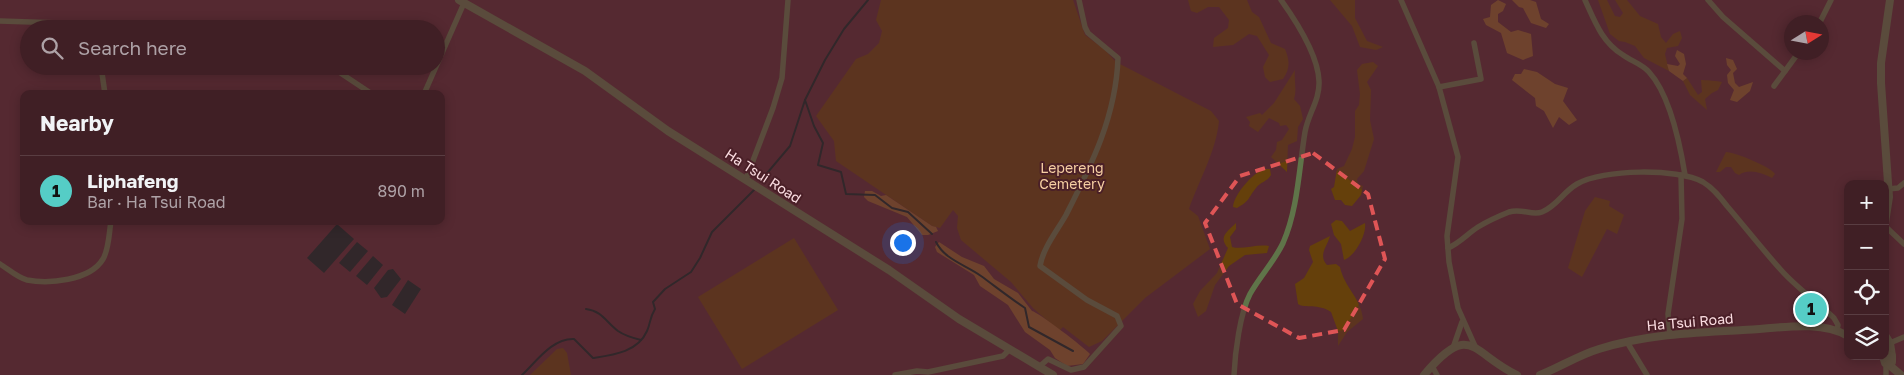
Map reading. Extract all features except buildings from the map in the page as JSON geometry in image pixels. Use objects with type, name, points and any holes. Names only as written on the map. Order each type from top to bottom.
[{"type":"street","points":[[746,179],[773,108],[782,78],[788,0]]},
{"type":"street","points":[[1040,366],[1048,359],[1071,370],[1084,367],[1121,326],[1118,316],[1087,300],[1040,266],[1042,254],[1066,214],[1089,167],[1111,113],[1114,98],[1118,58],[1088,33],[1078,0]]},
{"type":"street","points":[[1234,375],[1236,354],[1248,298],[1272,264],[1288,231],[1302,165],[1306,127],[1319,90],[1318,73],[1309,48],[1291,12],[1281,0]]},
{"type":"street","points":[[1401,0],[1438,87],[1458,157],[1448,248],[1451,278],[1462,322],[1474,346]]},
{"type":"street","points":[[1585,0],[1602,36],[1621,54],[1648,71],[1660,88],[1672,120],[1683,175],[1682,219],[1668,314],[1670,334]]},
{"type":"street","points":[[1708,0],[1723,16],[1785,71]]},
{"type":"street","points":[[1824,15],[1831,0]]},
{"type":"street","points":[[1887,180],[1882,119],[1881,73],[1890,0]]},
{"type":"street","points":[[445,48],[466,2]]},
{"type":"street","name":"Ha Tsui Road","points":[[466,2],[585,72],[668,131],[889,270],[959,319],[1053,375]]},
{"type":"street","points":[[0,21],[20,22]]},
{"type":"street","points":[[1438,87],[1481,78],[1474,43]]},
{"type":"street","points":[[1774,86],[1793,60]]},
{"type":"street","points":[[102,75],[104,90]]},
{"type":"street","points":[[344,75],[366,90]]},
{"type":"street","points":[[426,90],[433,75]]},
{"type":"street","points":[[1448,248],[1459,243],[1478,227],[1510,212],[1521,209],[1532,213],[1542,212],[1558,203],[1566,192],[1579,183],[1607,176],[1660,171],[1683,175],[1704,183],[1721,197],[1782,271],[1834,318],[1838,325],[1837,330]]},
{"type":"street","points":[[1889,189],[1898,188],[1904,182]]},
{"type":"street","points":[[0,264],[25,280],[46,282],[81,276],[95,268],[103,260],[110,225]]},
{"type":"street","points":[[1889,229],[1904,244]]},
{"type":"street","points":[[1453,348],[1462,322]]},
{"type":"street","name":"Ha Tsui Road","points":[[1540,375],[1598,350],[1627,342],[1670,334],[1795,326],[1837,330],[1844,334]]},
{"type":"street","points":[[1889,354],[1904,336]]},
{"type":"street","points":[[1627,342],[1647,375]]},
{"type":"street","points":[[1424,375],[1453,348],[1462,345],[1474,346],[1517,375]]},
{"type":"street","points":[[895,375],[917,371],[928,372],[1003,356],[1010,349]]},
{"type":"street","points":[[1889,359],[1901,374]]},
{"type":"street","points":[[1886,375],[1887,360]]},
{"type":"street","points":[[1432,366],[1437,375]]},
{"type":"highlighted area","points":[[1313,153],[1368,194],[1385,259],[1344,330],[1299,338],[1237,304],[1205,223],[1240,176]]},
{"type":"green space","name":"Lepereng Cemetery","points":[[881,0],[1073,0],[1085,35],[1104,49],[1116,62],[1211,111],[1219,121],[1211,155],[1189,209],[1198,216],[1210,249],[1145,298],[1102,341],[1089,347],[1063,327],[1059,331],[1033,308],[1011,282],[961,240],[957,228],[958,216],[953,210],[940,228],[932,226],[836,161],[834,141],[816,116],[856,59],[868,54],[879,43],[882,31],[876,20]]},
{"type":"green space","points":[[1188,0],[1247,0],[1252,12],[1259,17],[1271,43],[1285,49],[1288,65],[1283,79],[1270,82],[1265,77],[1263,67],[1269,55],[1257,36],[1249,34],[1233,45],[1213,47],[1214,38],[1228,28],[1229,20],[1219,7],[1208,7],[1197,13],[1191,11]]},
{"type":"green space","points":[[1330,0],[1355,0],[1355,18],[1367,41],[1383,47],[1376,50],[1360,47],[1352,26]]},
{"type":"green space","points":[[1598,0],[1607,0],[1615,16],[1620,17],[1623,13],[1615,0],[1627,0],[1640,16],[1658,24],[1661,37],[1666,43],[1673,34],[1680,31],[1682,38],[1678,46],[1667,48],[1665,54],[1669,71],[1644,58],[1635,46],[1619,41],[1610,34]]},
{"type":"green space","points":[[1373,62],[1378,66],[1367,82],[1371,90],[1370,120],[1374,139],[1364,171],[1357,179],[1358,184],[1363,186],[1361,195],[1352,206],[1345,205],[1341,200],[1335,200],[1331,189],[1334,187],[1337,169],[1344,166],[1355,137],[1355,111],[1359,105],[1360,94],[1357,70],[1362,64]]},
{"type":"green space","points":[[1295,70],[1294,99],[1300,106],[1303,119],[1298,127],[1297,141],[1288,145],[1287,172],[1271,157],[1276,150],[1277,142],[1282,140],[1289,129],[1286,125],[1280,126],[1279,123],[1269,118],[1258,132],[1249,126],[1250,122],[1246,117],[1260,113],[1262,115],[1274,103]]},
{"type":"green space","points":[[1687,78],[1698,95],[1702,92],[1701,80],[1722,82],[1718,90],[1705,99],[1707,110],[1690,95],[1683,81]]},
{"type":"green space","points":[[1726,152],[1752,160],[1775,174],[1772,178],[1760,173],[1751,172],[1739,175],[1731,167],[1726,167],[1720,172],[1716,172]]},
{"type":"green space","points":[[1264,169],[1270,169],[1271,175],[1258,186],[1245,203],[1237,208],[1233,207],[1237,196],[1245,185]]},
{"type":"green space","points":[[1595,197],[1610,201],[1609,206],[1624,215],[1617,234],[1607,229],[1582,277],[1568,268],[1585,211]]},
{"type":"green space","points":[[1336,220],[1342,221],[1350,231],[1365,223],[1364,233],[1359,244],[1352,254],[1344,260],[1341,244],[1334,235],[1331,224]]},
{"type":"green space","points":[[1236,223],[1236,229],[1230,237],[1232,247],[1269,246],[1267,253],[1245,255],[1229,266],[1215,285],[1206,311],[1198,317],[1193,304],[1200,291],[1217,273],[1228,248],[1224,241],[1225,235]]},
{"type":"green space","points":[[1330,236],[1323,254],[1324,261],[1327,265],[1336,264],[1340,267],[1345,281],[1359,305],[1363,319],[1347,332],[1338,346],[1338,331],[1331,312],[1326,309],[1298,304],[1295,284],[1304,278],[1313,262],[1309,250],[1310,246]]},
{"type":"green space","points":[[794,238],[838,310],[742,369],[698,297]]},
{"type":"green space","points":[[563,348],[567,353],[571,375],[530,375],[557,349]]},
{"type":"shaded area","points":[[1498,0],[1506,4],[1503,11],[1498,14],[1498,22],[1511,32],[1518,30],[1531,34],[1533,56],[1523,60],[1507,53],[1501,33],[1486,25],[1483,19],[1490,17],[1491,5]]},
{"type":"shaded area","points":[[1512,0],[1536,2],[1541,19],[1549,24],[1546,28],[1531,23],[1523,8],[1519,7]]},
{"type":"shaded area","points":[[1677,50],[1684,54],[1686,64],[1683,74],[1687,78],[1683,81],[1669,71],[1667,64],[1678,66],[1680,64],[1675,56]]},
{"type":"shaded area","points":[[1726,58],[1733,60],[1737,69],[1733,73],[1735,83],[1739,87],[1753,82],[1750,91],[1737,102],[1730,100],[1734,90],[1728,83],[1727,75],[1731,70],[1727,65]]},
{"type":"shaded area","points":[[1524,69],[1537,72],[1555,84],[1568,88],[1563,101],[1577,120],[1569,125],[1559,117],[1553,128],[1544,111],[1536,106],[1535,98],[1512,80],[1515,74],[1521,74]]},
{"type":"shaded area","points":[[865,191],[872,191],[881,196],[886,195],[936,227],[938,231],[922,235],[907,217],[868,201],[864,197]]},
{"type":"shaded area","points":[[939,242],[962,257],[984,266],[994,279],[1018,293],[1032,311],[1052,323],[1086,350],[1090,354],[1083,364],[1067,366],[1055,358],[1050,350],[1025,332],[1008,305],[980,286],[974,275],[937,252],[935,247]]},
{"type":"water","points":[[336,225],[354,239],[324,273],[307,258]]},
{"type":"water","points":[[357,242],[368,251],[350,272],[339,263]]},
{"type":"water","points":[[373,256],[383,265],[367,285],[356,276]]},
{"type":"water","points":[[393,269],[401,279],[387,297],[381,298],[374,288],[388,270]]},
{"type":"water","points":[[408,280],[421,289],[405,314],[392,305]]},
{"type":"waterway","points":[[762,179],[790,146],[805,100],[825,60],[844,29],[868,0]]},
{"type":"waterway","points":[[805,100],[814,126],[823,143],[818,165],[841,172],[846,194],[875,195],[892,208],[908,212],[932,234]]},
{"type":"waterway","points":[[522,375],[545,352],[559,342],[566,340],[574,339],[593,358],[624,351],[638,344],[648,328],[655,309],[653,302],[665,289],[691,272],[712,232],[754,190]]},
{"type":"waterway","points":[[936,242],[950,258],[981,276],[1025,308],[1029,327],[1073,351]]},
{"type":"waterway","points":[[586,309],[600,314],[621,333],[641,340]]},
{"type":"place","name":"Liphafeng","points":[[1811,309]]}]
